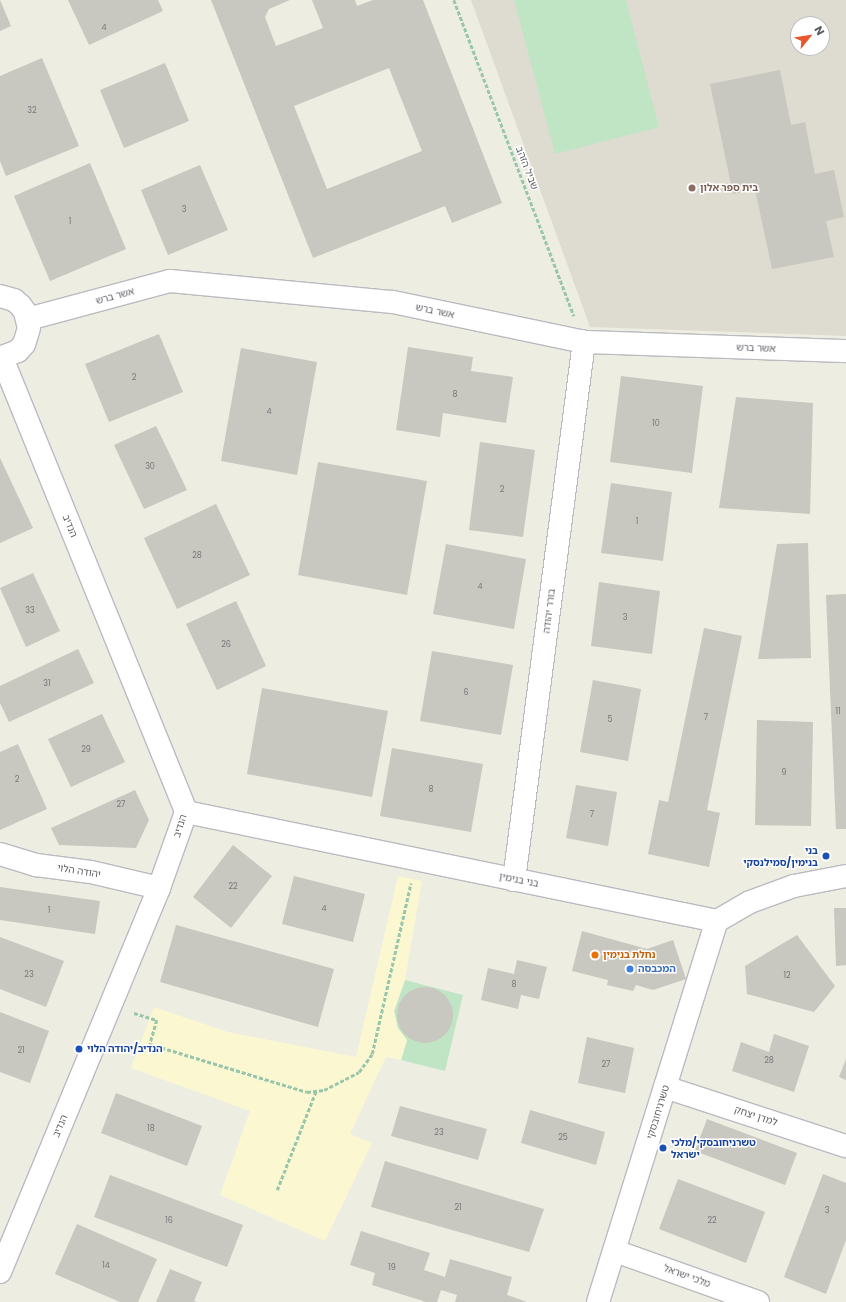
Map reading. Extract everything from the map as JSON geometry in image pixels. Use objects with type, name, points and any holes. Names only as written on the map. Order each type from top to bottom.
[{"type":"street","name":"אשר ברש","points":[[28,319],[170,281],[393,302],[584,342],[846,351]]},
{"type":"street","points":[[0,296],[14,300],[25,312],[28,319],[28,332],[24,344],[18,351],[1,358]]},
{"type":"street","name":"בורר יהודה","points":[[514,880],[584,342]]},
{"type":"street","name":"הנדיב","points":[[0,1272],[159,888],[186,812],[1,358]]},
{"type":"street","name":"בני בנימין","points":[[186,812],[717,921]]},
{"type":"street","name":"יהודה הלוי","points":[[0,854],[36,865],[91,872],[159,888]]},
{"type":"street","points":[[717,921],[750,902],[780,891],[846,876]]},
{"type":"street","name":"טשרניחובסקי","points":[[598,1302],[717,921]]},
{"type":"street","name":"למדן יצחק","points":[[665,1087],[846,1146]]},
{"type":"street","name":"מלכי ישראל","points":[[615,1251],[758,1302]]},
{"type":"path","name":"שביל הזהב","points":[[454,0],[584,342]]},
{"type":"path","points":[[110,1006],[156,1020],[150,1044],[307,1092],[324,1090],[359,1072],[372,1054],[417,859]]},
{"type":"path","points":[[277,1190],[316,1092]]},
{"type":"shaded area","name":"בית ספר אלון","points":[[471,0],[846,0],[846,336],[590,327]]},
{"type":"green space","points":[[514,0],[626,0],[659,127],[555,154]]},
{"type":"green space","points":[[405,980],[463,995],[445,1071],[401,1060],[407,1040],[397,1028],[394,1011]]},
{"type":"sand","points":[[398,876],[422,881],[405,980],[394,1011],[398,1028],[407,1040],[401,1060],[386,1057],[350,1134],[372,1143],[325,1241],[220,1195],[250,1111],[131,1068],[154,1007],[228,1032],[356,1057]]},
{"type":"building","points":[[0,0],[11,26],[0,31]]},
{"type":"building","points":[[68,0],[158,0],[163,11],[89,45]]},
{"type":"building","points":[[211,0],[290,0],[269,9],[265,17],[276,46],[323,28],[312,0],[355,0],[357,6],[373,0],[423,0],[502,203],[452,223],[445,206],[313,258]],"holes":[[[389,68],[422,151],[327,189],[294,106]]]},
{"type":"building","points":[[42,58],[79,146],[6,176],[0,161],[0,76]]},
{"type":"building","points":[[165,63],[189,121],[124,148],[100,90]]},
{"type":"building","points":[[780,70],[791,125],[805,122],[815,174],[834,170],[844,217],[826,221],[834,257],[772,269],[755,189],[733,194],[710,84]]},
{"type":"building","points":[[90,163],[126,249],[50,281],[14,196]]},
{"type":"building","points":[[200,165],[228,230],[168,255],[141,190]]},
{"type":"building","points":[[159,334],[183,392],[109,422],[85,364]]},
{"type":"building","points":[[408,347],[473,357],[471,371],[513,377],[506,423],[443,413],[440,437],[396,430]]},
{"type":"building","points":[[241,348],[317,362],[297,475],[221,461]]},
{"type":"building","points":[[621,376],[703,386],[692,473],[610,462]]},
{"type":"building","points":[[736,397],[813,403],[810,514],[719,508]]},
{"type":"building","points":[[156,426],[187,490],[144,509],[114,445]]},
{"type":"building","points":[[480,442],[535,450],[523,537],[469,530]]},
{"type":"building","points":[[0,458],[33,528],[0,543]]},
{"type":"building","points":[[318,462],[427,481],[407,595],[298,575]]},
{"type":"building","points":[[611,483],[672,492],[663,561],[601,553]]},
{"type":"building","points":[[216,504],[250,575],[177,609],[144,538]]},
{"type":"building","points":[[808,543],[811,658],[758,659],[777,544]]},
{"type":"building","points":[[446,544],[526,559],[514,629],[433,614]]},
{"type":"building","points":[[33,573],[60,631],[26,647],[0,588]]},
{"type":"building","points":[[599,582],[660,591],[652,654],[591,646]]},
{"type":"building","points":[[846,594],[846,829],[836,829],[826,595]]},
{"type":"building","points":[[236,601],[266,666],[217,690],[186,624]]},
{"type":"building","points":[[704,628],[742,636],[707,810],[720,813],[709,867],[648,854],[659,800],[668,802]]},
{"type":"building","points":[[78,649],[94,683],[9,722],[0,703],[0,686]]},
{"type":"building","points":[[432,651],[513,665],[501,735],[420,721]]},
{"type":"building","points":[[593,680],[641,689],[628,761],[580,752]]},
{"type":"building","points":[[262,688],[388,711],[372,797],[247,774]]},
{"type":"building","points":[[102,714],[125,762],[71,787],[48,739]]},
{"type":"building","points":[[757,720],[813,722],[811,826],[755,825]]},
{"type":"building","points":[[18,744],[47,809],[0,830],[0,752]]},
{"type":"building","points":[[392,748],[483,764],[471,832],[380,816]]},
{"type":"building","points":[[576,785],[617,792],[608,846],[566,838]]},
{"type":"building","points":[[135,790],[149,820],[136,848],[59,845],[51,828]]},
{"type":"building","points":[[233,845],[272,876],[231,928],[193,897]]},
{"type":"building","points":[[294,876],[365,894],[353,942],[282,924]]},
{"type":"building","points":[[0,887],[100,901],[95,934],[0,920]]},
{"type":"building","points":[[834,908],[846,908],[846,965],[836,966]]},
{"type":"building","points":[[176,925],[334,969],[318,1027],[160,982]]},
{"type":"building","points":[[582,931],[647,949],[673,940],[686,979],[653,990],[636,985],[633,991],[607,985],[608,980],[572,971]]},
{"type":"building","points":[[797,935],[835,986],[814,1012],[747,994],[745,966]]},
{"type":"building","points":[[0,937],[64,961],[46,1007],[0,989]]},
{"type":"building","points":[[517,960],[547,967],[539,999],[521,995],[518,1009],[481,1000],[488,968],[514,974]]},
{"type":"building","points":[[425,987],[436,989],[445,995],[451,1004],[453,1015],[451,1026],[445,1035],[436,1041],[425,1043],[414,1041],[405,1035],[399,1026],[397,1015],[399,1004],[405,995],[414,989]]},
{"type":"building","points":[[0,1012],[49,1031],[30,1083],[0,1072]]},
{"type":"building","points":[[774,1034],[809,1046],[794,1092],[732,1071],[741,1042],[769,1052]]},
{"type":"building","points":[[587,1037],[634,1048],[625,1093],[578,1083]]},
{"type":"building","points":[[846,1059],[846,1080],[839,1077]]},
{"type":"building","points":[[116,1093],[202,1126],[187,1166],[101,1133]]},
{"type":"building","points":[[400,1106],[487,1129],[478,1160],[391,1136]]},
{"type":"building","points":[[530,1110],[605,1132],[596,1165],[521,1143]]},
{"type":"building","points":[[707,1119],[797,1153],[785,1185],[695,1151]]},
{"type":"building","points":[[385,1161],[544,1209],[529,1252],[371,1207]]},
{"type":"building","points":[[823,1174],[846,1183],[846,1240],[826,1294],[784,1277]]},
{"type":"building","points":[[110,1175],[243,1225],[227,1267],[94,1217]]},
{"type":"building","points":[[678,1179],[765,1212],[746,1263],[659,1229]]},
{"type":"building","points":[[77,1224],[157,1259],[138,1302],[120,1302],[55,1274]]},
{"type":"building","points":[[361,1231],[430,1253],[424,1270],[445,1277],[450,1259],[512,1277],[507,1295],[527,1302],[455,1302],[457,1295],[441,1290],[437,1302],[426,1302],[372,1285],[375,1273],[350,1265]]},
{"type":"building","points":[[170,1269],[202,1282],[194,1301],[197,1302],[156,1302]]},
{"type":"place","name":"בית ספר אלון","points":[[692,188]]},
{"type":"place","name":"בני בנימין/סמילנסקי","points":[[826,856]]},
{"type":"place","name":"נחלת בנימין","points":[[595,955]]},
{"type":"place","name":"המכבסה","points":[[630,969]]},
{"type":"place","name":"הנדיב/יהודה הלוי","points":[[79,1049]]},
{"type":"place","name":"טשרניחובסקי/מלכי ישראל","points":[[663,1148]]}]
